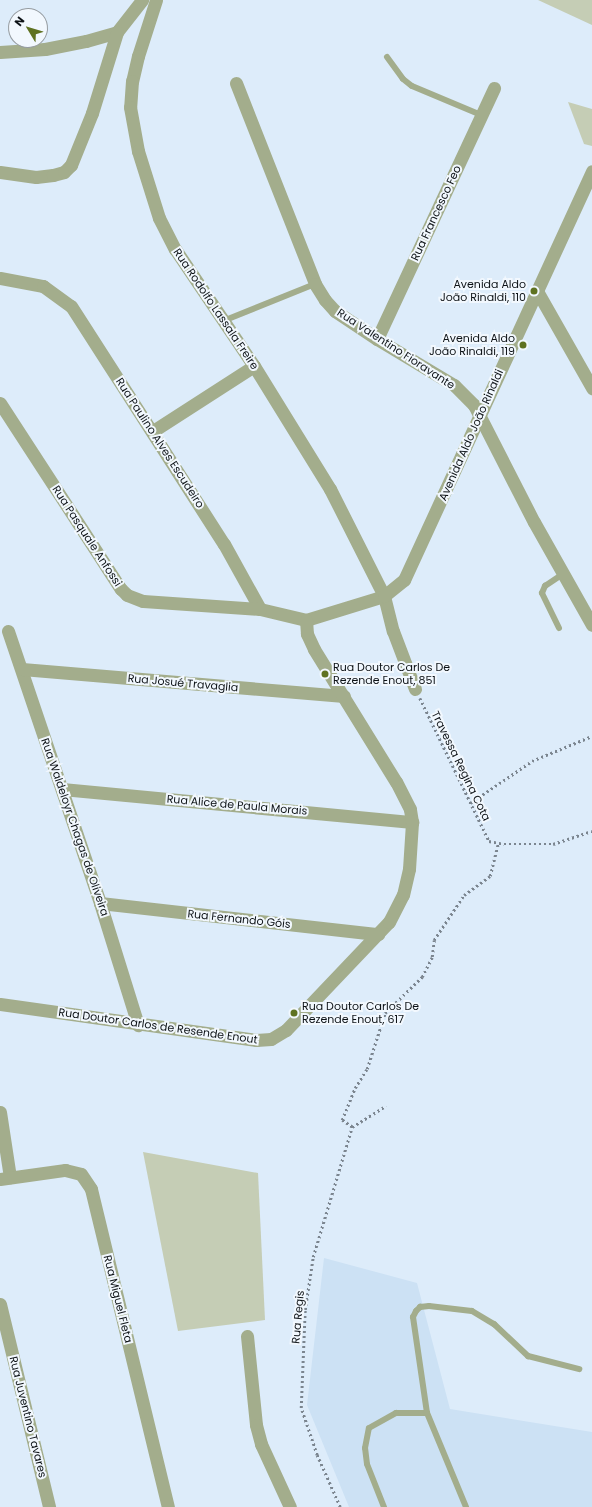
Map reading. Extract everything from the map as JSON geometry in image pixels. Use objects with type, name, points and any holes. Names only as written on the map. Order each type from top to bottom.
[{"type":"street","points":[[0,172],[36,177],[64,172],[71,165],[92,113],[117,32],[142,0]]},
{"type":"street","name":"Rua Rodolfo Lassala Freire","points":[[156,0],[132,81],[130,107],[137,144],[159,218],[175,249],[254,366],[330,489],[384,596],[393,631],[415,689]]},
{"type":"street","points":[[0,52],[45,49],[86,41],[117,32]]},
{"type":"street","name":"Rua Valentino Fioravante","points":[[236,83],[315,284],[335,311],[377,339],[454,385],[474,405],[592,625]]},
{"type":"street","name":"Rua Francesco Feo","points":[[377,339],[494,88]]},
{"type":"street","name":"Avenida Aldo João Rinaldi","points":[[306,620],[384,596],[401,584],[411,567],[480,418],[536,291],[592,171]]},
{"type":"street","name":"Rua Paulino Alves Escudeiro","points":[[0,278],[43,286],[71,306],[153,431],[248,581],[260,609]]},
{"type":"street","points":[[536,291],[592,388]]},
{"type":"street","points":[[153,431],[254,366]]},
{"type":"street","name":"Rua Pasquale Anfossi","points":[[0,403],[127,595],[143,601],[260,609]]},
{"type":"street","points":[[260,609],[306,620]]},
{"type":"street","name":"Rua Doutor Carlos de Resende Enout","points":[[0,1004],[138,1025],[256,1040],[271,1039],[286,1030],[389,922],[403,895],[409,868],[412,822],[406,799],[309,638],[306,620]]},
{"type":"street","name":"Rua Waldeloyr Chagas de Oliveira","points":[[8,631],[100,903],[138,1025]]},
{"type":"street","name":"Rua Josué Travaglia","points":[[22,669],[344,696]]},
{"type":"street","name":"Rua Alice de Paula Morais","points":[[62,789],[412,822]]},
{"type":"street","name":"Rua Fernando Góis","points":[[100,903],[378,934]]},
{"type":"street","points":[[0,1112],[5,1178]]},
{"type":"street","name":"Rua Miguel Fleta","points":[[5,1178],[65,1170],[81,1174],[91,1189],[168,1507]]},
{"type":"street","name":"Rua Juventino Tavares","points":[[0,1304],[49,1507]]},
{"type":"street","points":[[247,1336],[256,1425],[261,1444],[290,1507]]},
{"type":"lane","points":[[387,57],[403,79],[412,86],[481,116]]},
{"type":"lane","points":[[223,320],[315,284]]},
{"type":"lane","points":[[559,628],[542,593],[545,586],[564,574]]},
{"type":"lane","points":[[466,1507],[427,1413],[413,1317],[420,1307],[447,1306],[472,1311],[494,1324],[528,1356],[579,1369]]},
{"type":"lane","points":[[384,1507],[367,1464],[365,1448],[369,1428],[396,1413],[427,1413]]},
{"type":"path","name":"Travessa Regina Cota","points":[[415,689],[489,841],[498,843]]},
{"type":"path","points":[[470,803],[532,761],[592,736]]},
{"type":"path","points":[[386,1106],[352,1127],[342,1120],[355,1088],[367,1069],[385,1012],[422,977],[432,957],[434,940],[464,895],[490,876],[498,843],[553,844],[592,831]]},
{"type":"path","name":"Rua Regis","points":[[340,1507],[316,1455],[301,1408],[305,1310],[313,1257],[352,1127]]},
{"type":"shaded area","points":[[324,1258],[417,1283],[450,1409],[592,1432],[592,1507],[349,1507],[307,1405]]},
{"type":"green space","points":[[538,0],[592,0],[592,25]]},
{"type":"green space","points":[[568,102],[592,109],[592,146],[584,144]]},
{"type":"green space","points":[[143,1152],[258,1173],[265,1320],[178,1331]]},
{"type":"place","name":"Avenida Aldo João Rinaldi, 110","points":[[534,291]]},
{"type":"place","name":"Avenida Aldo João Rinaldi, 119","points":[[523,345]]},
{"type":"place","name":"Rua Doutor Carlos De Rezende Enout, 851","points":[[325,674]]},
{"type":"place","name":"Rua Doutor Carlos De Rezende Enout, 617","points":[[294,1013]]}]
